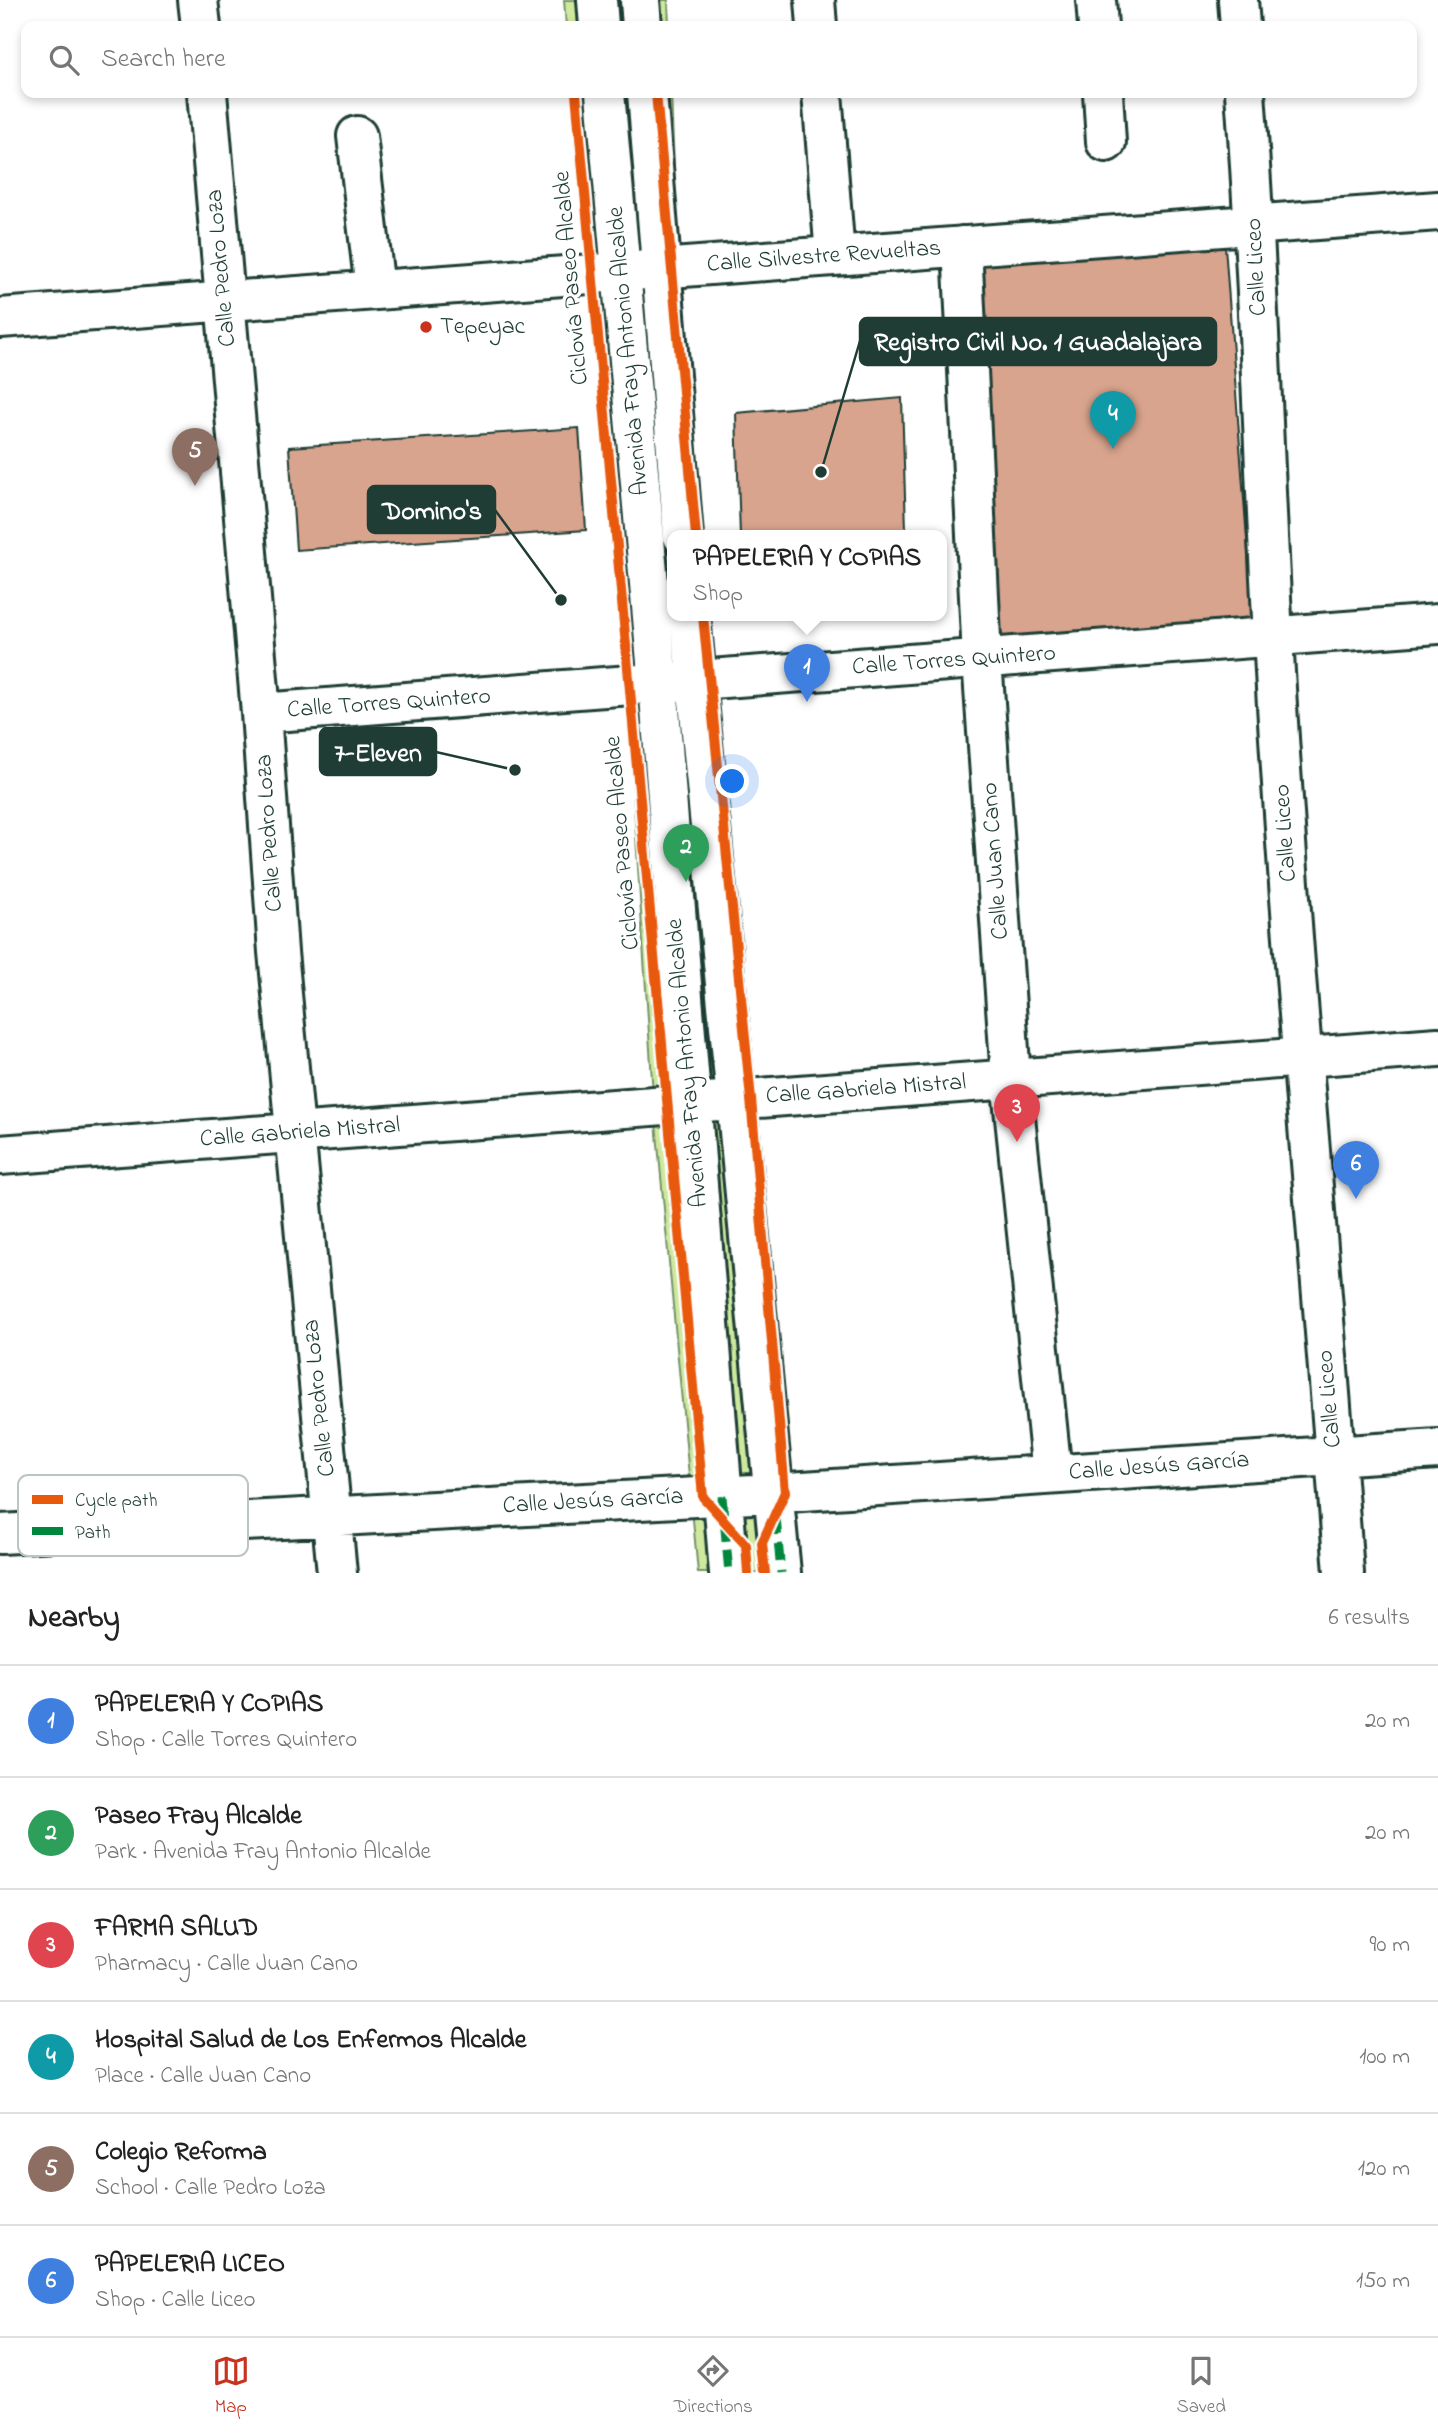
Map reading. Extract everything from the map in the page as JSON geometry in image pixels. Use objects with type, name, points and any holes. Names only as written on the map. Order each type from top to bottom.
[{"type":"street","points":[[198,0],[200,21]]},
{"type":"street","points":[[597,0],[599,21]]},
{"type":"street","points":[[640,0],[642,21]]},
{"type":"street","points":[[815,0],[817,21]]},
{"type":"street","points":[[1097,0],[1098,21]]},
{"type":"street","points":[[1238,0],[1240,21]]},
{"type":"street","name":"Calle Pedro Loza","points":[[207,98],[261,713],[294,1133],[337,1573]]},
{"type":"street","name":"Avenida Fray Antonio Alcalde","points":[[605,98],[622,272],[667,614]]},
{"type":"street","name":"Avenida Fray Antonio Alcalde","points":[[647,98],[683,530]]},
{"type":"street","points":[[822,98],[835,256]]},
{"type":"street","points":[[1103,98],[1106,142]]},
{"type":"street","name":"Calle Liceo","points":[[1245,98],[1255,225],[1273,637],[1300,1057],[1343,1573]]},
{"type":"street","points":[[357,136],[373,259],[374,290]]},
{"type":"street","name":"Calle Silvestre Revueltas","points":[[0,318],[1438,211]]},
{"type":"street","name":"Calle Juan Cano","points":[[962,246],[982,659],[1011,1079],[1052,1474]]},
{"type":"street","name":"Avenida Fray Antonio Alcalde","points":[[668,621],[736,1100],[781,1573]]},
{"type":"street","name":"Avenida Fray Antonio Alcalde","points":[[689,621],[676,682],[691,1104],[729,1573]]},
{"type":"street","name":"Calle Torres Quintero","points":[[261,713],[1438,624]]},
{"type":"street","name":"Calle Gabriela Mistral","points":[[0,1156],[1438,1047]]},
{"type":"street","name":"Calle Jesús García","points":[[248,1519],[773,1493],[1438,1449]]},
{"type":"street","name":"Calle Jesús García","points":[[0,1534],[18,1533]]},
{"type":"green space","points":[[564,0],[668,0],[669,21],[566,21]]},
{"type":"green space","points":[[573,98],[671,98],[678,267],[701,530],[667,530],[667,621],[709,621],[749,1078],[799,1573],[698,1573],[652,1080],[626,686]]},
{"type":"building","points":[[1225,246],[1254,633],[1000,652],[972,265]]},
{"type":"building","points":[[902,398],[906,530],[740,530],[736,413]]},
{"type":"building","points":[[579,428],[586,530],[296,550],[289,447]]},
{"type":"marked path","points":[[722,1496],[729,1573]]},
{"type":"marked path","points":[[776,1517],[781,1573]]},
{"type":"cycle path","name":"Ciclovía Paseo Alcalde","points":[[576,98],[703,1497],[746,1545],[748,1573]]},
{"type":"cycle path","points":[[656,98],[695,530]]},
{"type":"cycle path","points":[[703,621],[751,1099],[785,1492],[762,1543],[765,1573]]},
{"type":"place","name":"Tepeyac","points":[[426,327]]},
{"type":"place","name":"Hospital Salud de Los Enfermos Alcalde","points":[[1113,449]]},
{"type":"place","name":"Registro Civil No. 1 Guadalajara","points":[[821,472]]},
{"type":"place","name":"Colegio Reforma","points":[[195,486]]},
{"type":"place","name":"Domino's","points":[[561,600]]},
{"type":"place","name":"PAPELERIA Y COPIAS","points":[[807,702]]},
{"type":"place","name":"7-Eleven","points":[[515,770]]},
{"type":"place","name":"Paseo Fray Alcalde","points":[[686,882]]},
{"type":"place","name":"FARMA SALUD","points":[[1017,1142]]},
{"type":"place","name":"PAPELERIA LICEO","points":[[1356,1199]]}]
